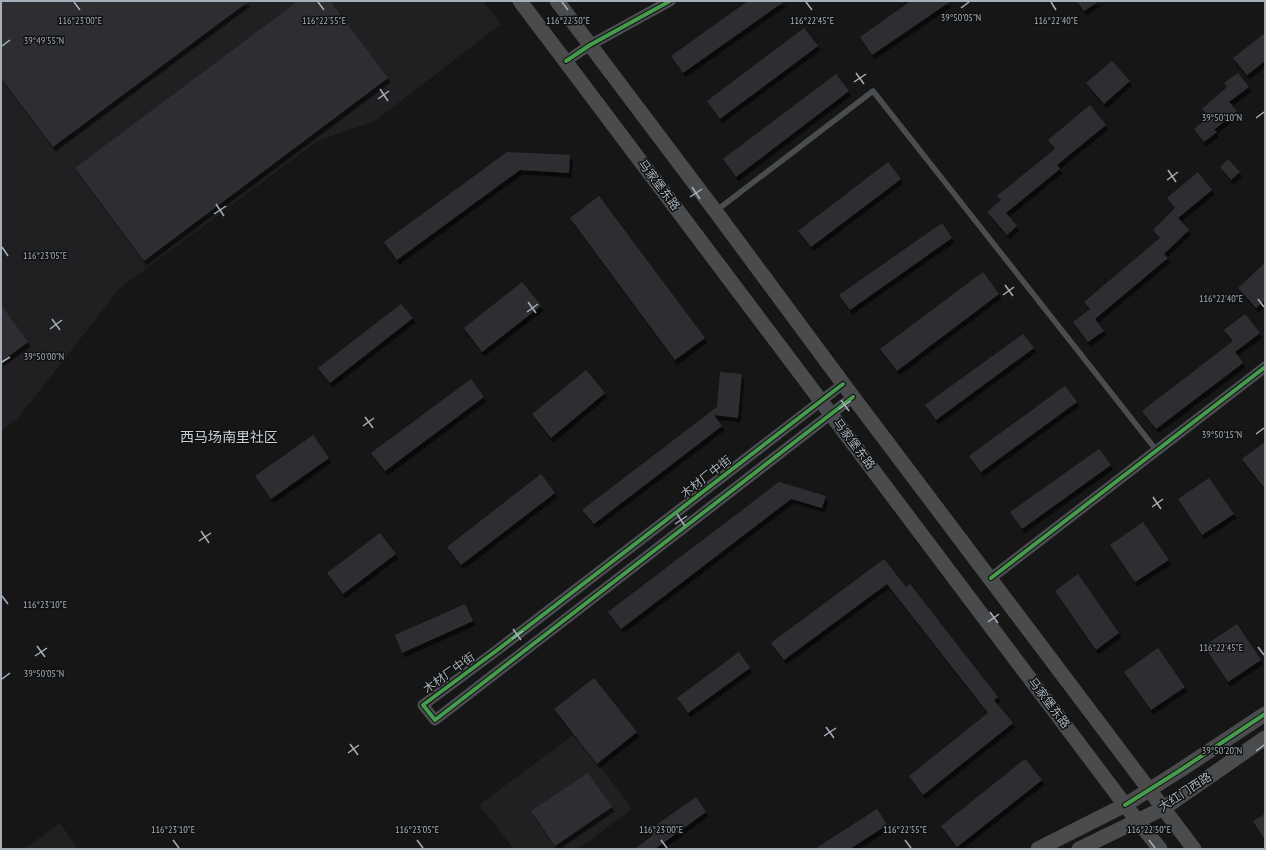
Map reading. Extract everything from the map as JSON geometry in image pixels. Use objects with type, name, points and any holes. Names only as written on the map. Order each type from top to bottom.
[{"type":"main road","name":"马家堡东路","points":[[520,1],[1125,805],[1160,849]]},
{"type":"main road","points":[[557,1],[843,384],[991,578],[1194,849]]},
{"type":"main road","name":"大红门西路","points":[[1038,849],[1125,805],[1265,714]]},
{"type":"main road","name":"大红门西路","points":[[1079,849],[1164,808],[1265,738]]},
{"type":"street","points":[[566,61],[590,45],[670,1]]},
{"type":"street","points":[[991,578],[1157,452],[1265,367]]},
{"type":"street","name":"木材厂中街","points":[[832,414],[435,720],[423,705],[496,652],[843,384]]},
{"type":"street","points":[[832,414],[853,397]]},
{"type":"lane","points":[[716,212],[873,91],[1157,452]]},
{"type":"shaded area","points":[[1,1],[483,1],[501,24],[375,121],[317,141],[120,288],[18,418],[1,431]]},
{"type":"shaded area","points":[[576,733],[632,809],[578,849],[514,849],[479,805]]},
{"type":"shaded area","points":[[60,823],[78,849],[24,849]]},
{"type":"building","points":[[1,1],[249,1],[53,147],[1,78]]},
{"type":"building","points":[[298,1],[330,1],[388,78],[144,261],[75,168]]},
{"type":"building","points":[[748,1],[785,1],[683,73],[671,56]]},
{"type":"building","points":[[911,1],[951,1],[872,55],[860,37]]},
{"type":"building","points":[[1077,1],[1099,1],[1084,11]]},
{"type":"building","points":[[804,28],[818,46],[720,119],[707,101]]},
{"type":"building","points":[[1265,33],[1265,61],[1247,75],[1233,58]]},
{"type":"building","points":[[1112,61],[1130,81],[1104,104],[1086,83]]},
{"type":"building","points":[[1238,73],[1249,87],[1229,102],[1237,111],[1214,130],[1217,132],[1204,142],[1194,129],[1209,117],[1202,109],[1227,87],[1224,83]]},
{"type":"building","points":[[836,74],[849,91],[736,177],[723,159]]},
{"type":"building","points":[[1090,105],[1106,125],[1057,165],[1060,169],[1006,213],[1017,226],[1007,235],[987,212],[1001,200],[997,196],[1055,149],[1048,140]]},
{"type":"building","points":[[507,152],[570,155],[569,173],[520,170],[397,260],[384,242]]},
{"type":"building","points":[[1228,159],[1240,172],[1231,180],[1220,167]]},
{"type":"building","points":[[888,162],[901,179],[811,247],[798,231]]},
{"type":"building","points":[[1198,172],[1212,190],[1178,218],[1189,230],[1164,254],[1168,258],[1095,319],[1104,331],[1088,342],[1073,322],[1090,309],[1084,302],[1160,238],[1153,230],[1175,208],[1167,198]]},
{"type":"building","points":[[599,196],[705,338],[675,360],[570,218]]},
{"type":"building","points":[[942,223],[952,238],[850,310],[839,295]]},
{"type":"building","points":[[1265,263],[1265,300],[1256,308],[1238,288]]},
{"type":"building","points":[[983,272],[999,294],[897,371],[880,349]]},
{"type":"building","points":[[522,282],[541,306],[482,352],[464,328]]},
{"type":"building","points":[[401,304],[413,318],[330,383],[318,368]]},
{"type":"building","points":[[1,305],[28,342],[1,362]]},
{"type":"building","points":[[1245,314],[1260,333],[1235,352],[1243,363],[1156,429],[1142,411],[1233,341],[1224,330]]},
{"type":"building","points":[[1023,334],[1034,348],[936,420],[925,405]]},
{"type":"building","points":[[586,370],[605,393],[551,438],[532,414]]},
{"type":"building","points":[[720,372],[742,374],[738,418],[714,415],[722,426],[594,524],[582,510],[717,407]]},
{"type":"building","points":[[471,379],[484,397],[385,471],[371,453]]},
{"type":"building","points":[[1065,386],[1077,402],[981,472],[969,456]]},
{"type":"building","points":[[313,435],[329,458],[271,499],[255,476]]},
{"type":"building","points":[[1265,442],[1265,489],[1242,459]]},
{"type":"building","points":[[1099,449],[1111,465],[1022,529],[1010,512]]},
{"type":"building","points":[[541,474],[555,493],[461,565],[447,547]]},
{"type":"building","points":[[1209,478],[1234,514],[1202,535],[1178,499]]},
{"type":"building","points":[[779,482],[826,496],[822,508],[791,499],[621,629],[608,612]]},
{"type":"building","points":[[1143,522],[1169,560],[1135,582],[1110,545]]},
{"type":"building","points":[[380,533],[396,554],[343,594],[327,573]]},
{"type":"building","points":[[884,559],[906,587],[910,584],[998,697],[994,700],[1013,723],[923,795],[909,776],[988,713],[887,584],[784,660],[771,643]]},
{"type":"building","points":[[1078,574],[1119,633],[1096,650],[1055,591]]},
{"type":"building","points":[[465,604],[473,621],[402,653],[395,635]]},
{"type":"building","points":[[1237,624],[1261,660],[1228,682],[1204,646]]},
{"type":"building","points":[[1158,648],[1185,687],[1151,710],[1124,672]]},
{"type":"building","points":[[739,652],[750,668],[688,713],[677,698]]},
{"type":"building","points":[[594,678],[637,732],[597,764],[554,709]]},
{"type":"building","points":[[1025,759],[1042,780],[957,847],[941,826]]},
{"type":"building","points":[[588,773],[612,807],[555,846],[531,811]]},
{"type":"building","points":[[696,797],[706,812],[655,849],[635,849],[653,835],[649,830]]},
{"type":"building","points":[[877,809],[887,825],[850,849],[815,849]]},
{"type":"building","points":[[1265,814],[1265,840],[1253,821]]},
{"type":"cycle path","points":[[566,61],[590,45],[670,1]]},
{"type":"cycle path","points":[[991,578],[1265,367]]},
{"type":"cycle path","points":[[843,384],[496,651],[423,705],[435,720],[853,397]]},
{"type":"cycle path","points":[[1125,805],[1265,714]]},
{"type":"district","name":"西马场南里社区","points":[[229,437]]}]
